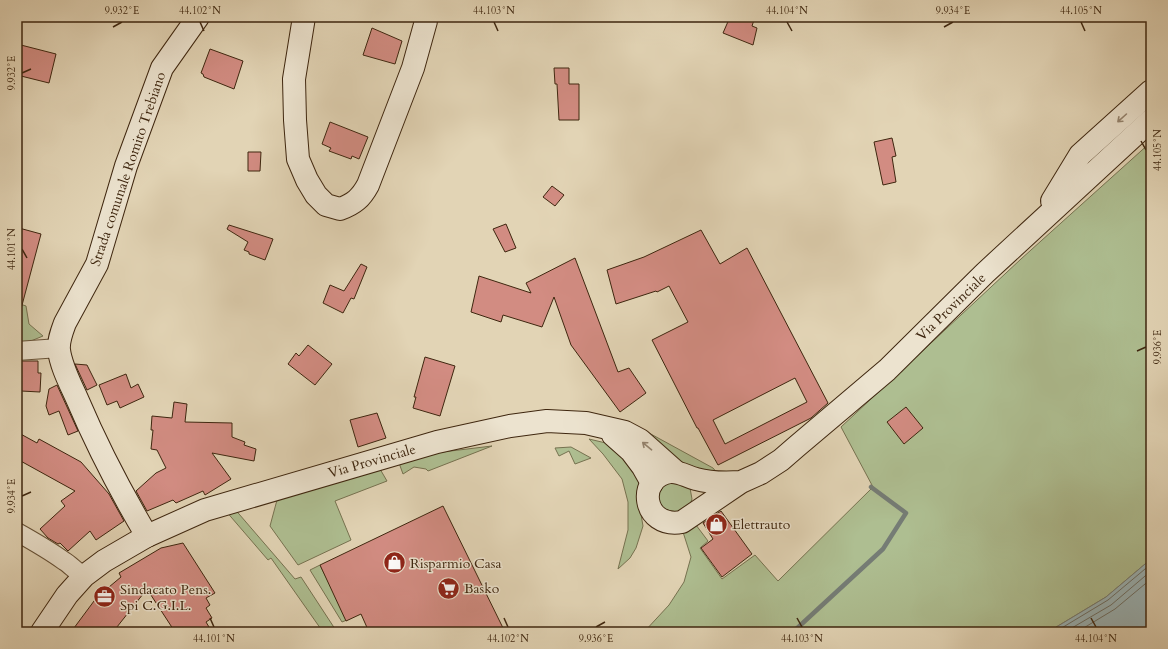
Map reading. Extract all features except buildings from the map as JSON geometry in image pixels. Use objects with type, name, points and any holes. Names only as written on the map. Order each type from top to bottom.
[{"type":"main road","name":"Strada comunale Romito Trebiano","points":[[147,536],[119,489],[90,429],[62,363],[59,348],[65,323],[97,264],[126,166],[162,68],[198,17]]},
{"type":"main road","points":[[304,17],[294,78],[298,159],[307,180],[316,195],[326,204],[340,209],[354,203],[362,196],[368,185],[414,68],[426,21],[425,17]]},
{"type":"main road","points":[[1039,223],[1080,155],[1151,91]]},
{"type":"main road","name":"Via Provinciale","points":[[42,632],[67,595],[84,576],[104,561],[147,536],[206,510],[437,442],[510,426],[546,421],[586,423],[602,427],[631,451],[643,467],[652,483],[648,491],[648,499],[649,506],[653,513],[659,519],[666,522],[674,524],[682,522],[741,482],[761,473],[781,460],[887,370],[1039,223],[1151,120]]},
{"type":"main road","points":[[1039,223],[1104,183],[1151,140]]},
{"type":"main road","points":[[602,427],[625,432],[640,440],[694,483],[698,490],[699,499],[693,514]]},
{"type":"main road","points":[[652,483],[655,479],[665,473],[682,474]]},
{"type":"main road","name":"Via Provinciale","points":[[682,474],[696,480],[716,483],[741,482]]},
{"type":"street","points":[[17,351],[59,348]]},
{"type":"street","points":[[17,532],[43,546],[66,562],[75,571],[84,576]]},
{"type":"green space","points":[[1151,142],[1151,559],[1106,597],[1048,632],[644,632],[669,605],[684,582],[691,557],[683,532],[693,521],[708,541],[700,548],[722,579],[755,555],[778,581],[873,487],[841,427],[1021,259]]},
{"type":"green space","points":[[17,303],[26,306],[29,324],[43,336],[26,343],[17,343]]},
{"type":"green space","points":[[638,427],[713,468],[720,476],[672,459]]},
{"type":"green space","points":[[589,439],[610,444],[642,479],[639,503],[643,526],[636,548],[630,558],[618,569],[628,530],[628,502],[622,479],[603,454]]},
{"type":"green space","points":[[492,446],[428,471],[426,469],[414,467],[403,474],[399,463],[434,453]]},
{"type":"green space","points":[[571,447],[591,458],[575,464],[569,451],[559,456],[555,448]]},
{"type":"green space","points":[[380,469],[387,481],[335,501],[351,540],[298,565],[270,526],[277,500]]},
{"type":"green space","points":[[665,479],[690,488],[692,499],[688,510],[667,516],[654,493]]},
{"type":"green space","points":[[233,507],[295,579],[301,577],[337,632],[323,632],[271,558],[268,560],[225,510]]},
{"type":"green space","points":[[320,565],[347,620],[342,622],[310,570]]},
{"type":"water","points":[[1151,559],[1151,632],[1048,632],[1106,597]]},
{"type":"waterway","points":[[793,632],[883,549],[906,513],[871,487]]},
{"type":"place","name":"Elettrauto","points":[[717,524]]},
{"type":"place","name":"Risparmio Casa","points":[[395,563]]},
{"type":"place","name":"Basko","points":[[449,588]]},
{"type":"place","name":"Sindacato Pens. Spi C.G.I.L.","points":[[105,597]]}]
